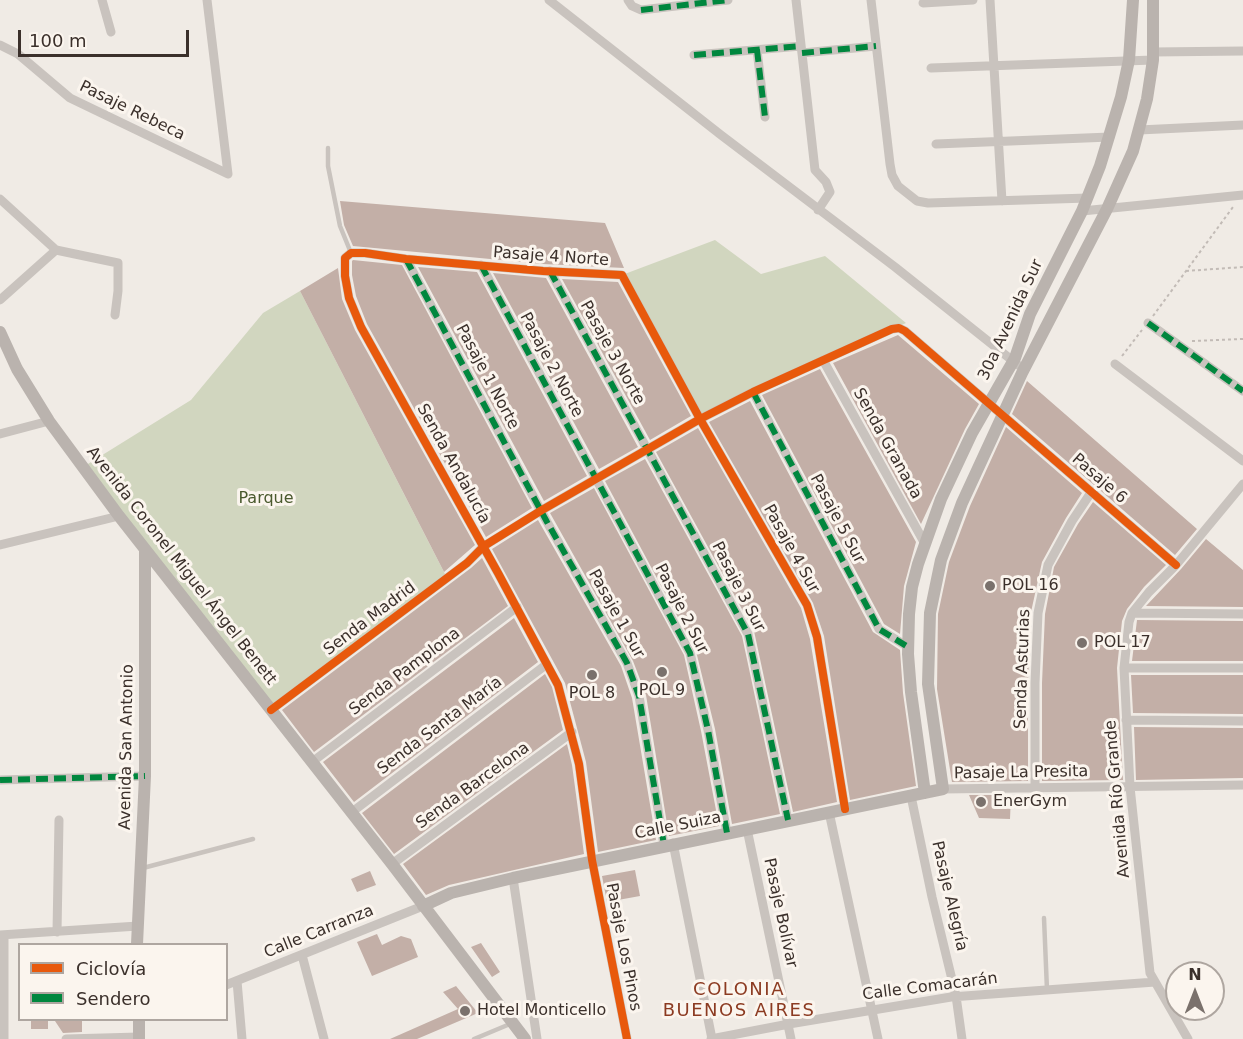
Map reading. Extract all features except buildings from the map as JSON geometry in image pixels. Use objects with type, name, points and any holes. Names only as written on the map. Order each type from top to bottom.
[{"type":"street","points":[[102,0],[111,32]]},
{"type":"street","name":"Pasaje Rebeca","points":[[0,45],[18,54],[70,98],[228,174],[207,0]]},
{"type":"street","points":[[549,0],[818,210],[895,267],[1023,370]]},
{"type":"street","points":[[628,0],[632,6],[641,10],[728,0]]},
{"type":"street","points":[[796,0],[815,170],[829,186],[830,192],[818,210]]},
{"type":"street","points":[[871,0],[890,164],[892,175],[898,186],[917,201],[928,203],[1088,198]]},
{"type":"street","points":[[923,3],[973,0]]},
{"type":"street","points":[[990,0],[1002,201]]},
{"type":"street","name":"30a Avenida Sur","points":[[925,793],[911,692],[908,647],[909,614],[915,575],[924,542],[941,499],[963,452],[1013,361],[1030,314],[1088,198],[1110,137],[1129,60],[1133,0]]},
{"type":"street","name":"30a Avenida Sur","points":[[943,789],[928,684],[930,613],[941,560],[962,503],[1023,370],[1107,209],[1133,151],[1147,99],[1153,56],[1153,0]]},
{"type":"street","points":[[694,55],[757,50],[876,46]]},
{"type":"street","points":[[757,50],[765,117]]},
{"type":"street","points":[[931,68],[1129,60],[1153,56],[1243,51]]},
{"type":"street","points":[[1139,130],[1243,125]]},
{"type":"street","points":[[936,144],[1110,137]]},
{"type":"street","points":[[1082,211],[1243,195]]},
{"type":"street","points":[[0,199],[56,250],[118,263],[115,315]]},
{"type":"street","points":[[0,300],[56,250]]},
{"type":"street","name":"Pasaje 4 Norte","points":[[351,253],[550,272],[622,275],[700,419]]},
{"type":"street","name":"Senda Andalucía","points":[[351,253],[345,258],[345,276],[349,298],[361,327],[484,546],[558,685],[572,732],[586,802],[592,860]]},
{"type":"street","name":"Pasaje 1 Norte","points":[[406,259],[542,510]]},
{"type":"street","name":"Pasaje 2 Norte","points":[[481,265],[595,479]]},
{"type":"street","name":"Pasaje 3 Norte","points":[[550,272],[647,448]]},
{"type":"street","points":[[1148,323],[1243,391]]},
{"type":"street","name":"Pasaje 6","points":[[823,360],[892,329],[899,328],[905,331],[990,402],[1176,565]]},
{"type":"street","name":"Avenida Coronel Miguel Ángel Benett","points":[[0,332],[17,369],[49,421],[119,516],[352,812],[525,1039]]},
{"type":"street","name":"Senda Madrid","points":[[271,710],[466,563],[484,546],[647,448],[753,392],[823,360]]},
{"type":"street","name":"Senda Granada","points":[[823,360],[924,542]]},
{"type":"street","points":[[1115,364],[1243,461]]},
{"type":"street","name":"Pasaje 5 Sur","points":[[753,392],[879,629],[908,647]]},
{"type":"street","name":"Pasaje 4 Sur","points":[[700,419],[807,605],[818,638],[845,809]]},
{"type":"street","points":[[0,434],[49,421]]},
{"type":"street","name":"Pasaje 3 Sur","points":[[647,448],[748,634],[788,820]]},
{"type":"street","name":"Pasaje 2 Sur","points":[[595,479],[690,653],[728,832]]},
{"type":"street","name":"Avenida Río Grande","points":[[1188,1039],[1150,973],[1130,787],[1124,668],[1132,613],[1241,489]]},
{"type":"street","name":"Senda Asturias","points":[[1035,789],[1035,683],[1038,613],[1048,565],[1072,521],[1092,491]]},
{"type":"street","name":"Pasaje 1 Sur","points":[[542,510],[627,663],[639,696],[712,1039]]},
{"type":"street","points":[[0,545],[119,516]]},
{"type":"street","name":"Avenida San Antonio","points":[[137,943],[146,776],[146,549]]},
{"type":"street","points":[[915,575],[936,582]]},
{"type":"street","name":"Senda Pamplona","points":[[312,762],[517,607]]},
{"type":"street","points":[[1132,613],[1243,614]]},
{"type":"street","name":"Senda Santa María","points":[[352,812],[547,664]]},
{"type":"street","points":[[1124,668],[1243,668]]},
{"type":"street","points":[[1126,720],[1243,721]]},
{"type":"street","name":"Senda Barcelona","points":[[392,864],[572,732]]},
{"type":"street","points":[[0,780],[146,776]]},
{"type":"street","name":"Pasaje La Presita","points":[[943,789],[1243,785]]},
{"type":"street","name":"Calle Suiza","points":[[423,906],[451,893],[592,860],[943,789]]},
{"type":"street","name":"Pasaje Alegría","points":[[911,796],[956,996],[962,1039]]},
{"type":"street","points":[[829,812],[878,1039]]},
{"type":"street","points":[[57,932],[59,820]]},
{"type":"street","name":"Pasaje Bolívar","points":[[747,829],[791,1039]]},
{"type":"street","name":"Pasaje Los Pinos","points":[[592,860],[627,1039]]},
{"type":"street","points":[[513,878],[537,1039]]},
{"type":"street","name":"Calle Carranza","points":[[228,984],[423,906]]},
{"type":"street","points":[[4,1039],[2,935],[138,926]]},
{"type":"street","points":[[302,955],[324,1039]]},
{"type":"street","points":[[237,981],[242,1039]]},
{"type":"street","name":"Calle Comacarán","points":[[712,1039],[956,996],[1155,982]]},
{"type":"street","points":[[66,1039],[139,1038],[139,1021]]},
{"type":"lane","points":[[327,148],[328,166],[340,226],[351,253]]},
{"type":"lane","points":[[140,869],[253,839]]},
{"type":"lane","points":[[1044,918],[1047,990]]},
{"type":"lane","points":[[474,1039],[512,1023]]},
{"type":"path","points":[[1115,364],[1243,195]]},
{"type":"path","points":[[1186,271],[1243,267]]},
{"type":"path","points":[[1175,341],[1243,339]]},
{"type":"green space","points":[[715,240],[761,274],[825,256],[906,323],[699,417],[622,275]]},
{"type":"green space","name":"Parque","points":[[300,291],[447,578],[271,710],[83,467],[191,400],[263,313]]},
{"type":"marked path","points":[[641,10],[728,0]]},
{"type":"marked path","points":[[694,55],[801,46]]},
{"type":"marked path","points":[[802,53],[876,46]]},
{"type":"marked path","points":[[757,50],[765,117]]},
{"type":"marked path","points":[[406,259],[547,522],[627,663],[639,696],[664,845]]},
{"type":"marked path","points":[[481,265],[690,653],[708,730],[727,833]]},
{"type":"marked path","points":[[550,271],[748,634],[788,820]]},
{"type":"marked path","points":[[1148,323],[1243,391]]},
{"type":"marked path","points":[[753,392],[879,629],[908,647]]},
{"type":"marked path","points":[[0,780],[145,776]]},
{"type":"cycle path","points":[[627,1039],[592,860],[579,764],[558,685],[361,327],[349,298],[345,258],[351,253],[365,253],[406,259],[543,271],[622,275],[700,419],[807,605],[817,637],[845,809]]},
{"type":"cycle path","points":[[271,710],[467,563],[484,546],[542,510],[700,419],[753,392],[892,329],[899,328],[905,331],[1176,565]]},
{"type":"place","name":"POL 16","points":[[990,586]]},
{"type":"place","name":"POL 17","points":[[1082,643]]},
{"type":"place","name":"POL 9","points":[[662,672]]},
{"type":"place","name":"POL 8","points":[[592,675]]},
{"type":"place","name":"EnerGym","points":[[981,802]]},
{"type":"place","name":"Hotel Monticello","points":[[465,1011]]},
{"type":"district","name":"COLONIA BUENOS AIRES","points":[[739,1000]]}]
